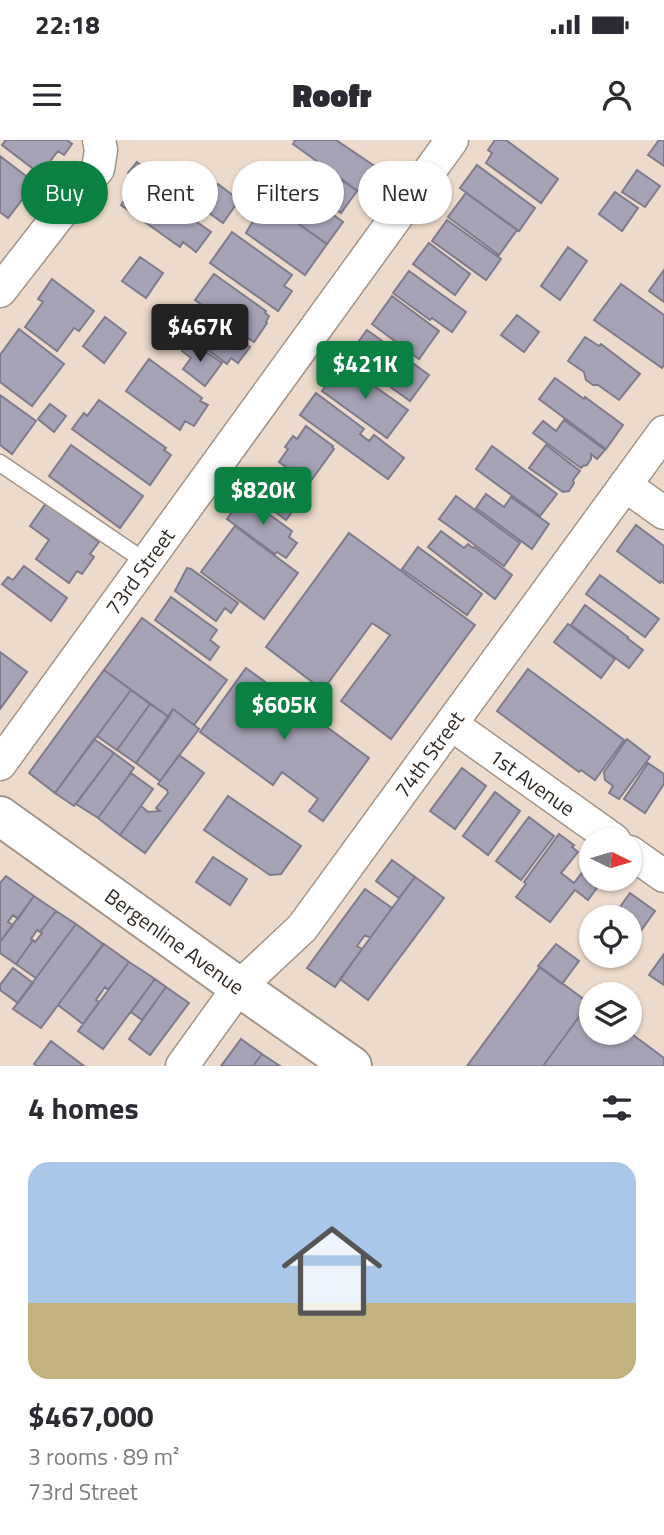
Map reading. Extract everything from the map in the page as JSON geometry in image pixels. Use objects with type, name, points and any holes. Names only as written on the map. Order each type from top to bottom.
[{"type":"street","points":[[0,291],[97,169],[101,150],[99,140]]},
{"type":"street","name":"73rd Street","points":[[0,764],[452,140]]},
{"type":"street","name":"74th Street","points":[[182,1066],[239,988],[302,928],[664,432]]},
{"type":"street","points":[[625,485],[664,513]]},
{"type":"street","name":"1st Avenue","points":[[452,724],[597,828]]},
{"type":"street","name":"Bergenline Avenue","points":[[0,816],[352,1066]]},
{"type":"street","points":[[642,860],[664,876]]},
{"type":"lane","points":[[0,463],[146,562]]},
{"type":"building","points":[[6,140],[67,140],[72,144],[64,155],[58,151],[50,161],[23,161],[2,145]]},
{"type":"building","points":[[336,140],[367,161],[358,161],[358,191],[344,181],[344,161],[317,161],[293,144],[295,141]]},
{"type":"building","points":[[495,140],[506,140],[558,179],[541,203],[486,163],[492,153],[488,150]]},
{"type":"building","points":[[659,140],[664,140],[664,166],[648,155]]},
{"type":"building","points":[[0,156],[21,172],[21,201],[8,218],[0,212]]},
{"type":"building","points":[[477,165],[535,208],[519,231],[460,188]]},
{"type":"building","points":[[637,170],[660,186],[645,207],[622,192]]},
{"type":"building","points":[[344,182],[357,191],[344,209]]},
{"type":"building","points":[[218,184],[232,195],[232,210],[223,223],[218,219]]},
{"type":"building","points":[[615,192],[638,208],[622,231],[599,214]]},
{"type":"building","points":[[466,193],[517,230],[499,255],[452,220],[452,212]]},
{"type":"building","points":[[148,224],[200,224],[211,232],[196,252],[183,242],[180,247]]},
{"type":"building","points":[[251,224],[299,224],[327,244],[305,275],[246,233]]},
{"type":"building","points":[[299,224],[342,224],[327,244]]},
{"type":"building","points":[[444,224],[452,224],[501,259],[486,280],[432,241]]},
{"type":"building","points":[[232,232],[292,275],[284,286],[292,291],[278,311],[210,263]]},
{"type":"building","points":[[429,243],[470,274],[455,295],[413,264]]},
{"type":"building","points":[[568,247],[587,261],[560,300],[541,286]]},
{"type":"building","points":[[140,257],[163,273],[146,298],[122,281]]},
{"type":"building","points":[[664,270],[664,302],[649,291]]},
{"type":"building","points":[[409,271],[466,312],[452,332],[432,318],[430,320],[393,293]]},
{"type":"building","points":[[214,274],[266,311],[269,316],[254,342],[195,300]]},
{"type":"building","points":[[52,279],[94,311],[79,331],[74,328],[57,351],[25,327],[43,302],[38,299]]},
{"type":"building","points":[[621,284],[664,315],[662,368],[594,320]]},
{"type":"building","points":[[392,296],[439,331],[419,359],[372,324]]},
{"type":"building","points":[[193,305],[250,347],[238,363],[231,358],[227,364],[177,327]]},
{"type":"building","points":[[517,315],[539,332],[524,352],[501,335]]},
{"type":"building","points":[[105,317],[126,333],[104,363],[83,346]]},
{"type":"building","points":[[19,329],[64,364],[32,406],[0,382],[0,355]]},
{"type":"building","points":[[367,330],[429,375],[410,401],[348,356]]},
{"type":"building","points":[[585,337],[599,346],[601,344],[640,374],[619,400],[586,380],[584,372],[568,361]]},
{"type":"building","points":[[190,341],[222,363],[205,386],[183,369],[191,358],[182,351]]},
{"type":"building","points":[[149,359],[208,405],[194,426],[185,421],[180,430],[126,391]]},
{"type":"building","points":[[343,364],[408,410],[387,438],[322,391]]},
{"type":"building","points":[[555,378],[623,425],[606,449],[539,399]]},
{"type":"building","points":[[316,393],[364,429],[360,434],[369,441],[374,435],[404,458],[388,479],[300,415]]},
{"type":"building","points":[[0,395],[36,421],[12,454],[0,445]]},
{"type":"building","points":[[99,400],[166,448],[164,450],[171,455],[150,485],[72,429],[84,413],[87,416]]},
{"type":"building","points":[[50,404],[66,416],[54,432],[38,419]]},
{"type":"building","points":[[564,420],[605,450],[597,459],[591,454],[587,465],[581,468],[533,433],[543,421],[556,431]]},
{"type":"building","points":[[306,426],[334,449],[310,482],[279,462],[293,436],[297,439]]},
{"type":"building","points":[[71,445],[143,496],[120,528],[49,476]]},
{"type":"building","points":[[546,445],[580,471],[569,491],[563,492],[529,468]]},
{"type":"building","points":[[492,446],[557,494],[540,516],[476,469]]},
{"type":"building","points":[[265,468],[303,497],[286,520],[248,491]]},
{"type":"building","points":[[486,494],[504,507],[511,497],[549,524],[532,549],[476,508]]},
{"type":"building","points":[[244,496],[292,531],[289,537],[297,543],[286,558],[277,552],[275,554],[227,519]]},
{"type":"building","points":[[456,496],[520,543],[504,566],[439,519]]},
{"type":"building","points":[[46,503],[99,542],[90,554],[94,557],[82,574],[77,571],[69,583],[36,559],[49,540],[30,526]]},
{"type":"building","points":[[636,525],[664,546],[664,583],[660,583],[617,551]]},
{"type":"building","points":[[235,526],[298,573],[264,619],[201,572]]},
{"type":"building","points":[[441,531],[464,548],[468,544],[474,547],[512,575],[495,599],[428,547]]},
{"type":"building","points":[[349,533],[475,625],[391,739],[341,701],[390,635],[372,623],[323,690],[266,647]]},
{"type":"building","points":[[418,547],[482,594],[467,615],[402,569]]},
{"type":"building","points":[[24,566],[67,598],[51,621],[2,584],[8,577],[13,580]]},
{"type":"building","points":[[187,568],[238,603],[231,613],[225,608],[216,621],[175,591]]},
{"type":"building","points":[[600,575],[659,619],[645,637],[586,594]]},
{"type":"building","points":[[171,597],[217,630],[210,640],[219,647],[210,660],[155,620]]},
{"type":"building","points":[[585,605],[643,650],[629,668],[571,625]]},
{"type":"building","points":[[142,618],[227,680],[194,725],[173,709],[169,717],[104,670]]},
{"type":"building","points":[[568,624],[615,659],[601,678],[554,642]]},
{"type":"building","points":[[0,652],[27,672],[0,709]]},
{"type":"building","points":[[246,668],[369,758],[323,821],[309,811],[318,799],[282,772],[273,785],[200,732]]},
{"type":"building","points":[[528,669],[624,740],[595,780],[581,770],[579,772],[497,711]]},
{"type":"building","points":[[104,670],[131,690],[55,793],[29,773]]},
{"type":"building","points":[[131,690],[150,704],[117,750],[97,736]]},
{"type":"building","points":[[150,704],[169,717],[136,763],[117,750]]},
{"type":"building","points":[[173,709],[199,729],[160,781],[136,763]]},
{"type":"building","points":[[94,739],[114,753],[74,806],[55,793]]},
{"type":"building","points":[[627,739],[650,757],[619,799],[609,793],[613,786],[605,780],[604,772]]},
{"type":"building","points":[[114,753],[134,768],[98,818],[76,804]]},
{"type":"building","points":[[179,755],[204,773],[145,853],[120,835],[141,806],[148,812],[160,811],[156,808],[168,793],[158,784]]},
{"type":"building","points":[[648,763],[664,774],[664,784],[645,813],[624,799]]},
{"type":"building","points":[[462,768],[486,786],[455,829],[430,811]]},
{"type":"building","points":[[131,773],[153,789],[120,835],[98,818]]},
{"type":"building","points":[[495,792],[520,811],[488,855],[463,836]]},
{"type":"building","points":[[228,796],[301,846],[281,874],[270,875],[204,830]]},
{"type":"building","points":[[529,817],[554,836],[521,880],[496,861]]},
{"type":"building","points":[[559,834],[574,845],[572,847],[578,852],[561,873],[574,883],[579,877],[579,891],[595,891],[588,900],[575,890],[550,922],[516,897],[526,884],[524,882]]},
{"type":"building","points":[[213,857],[247,879],[230,905],[196,882]]},
{"type":"building","points":[[392,860],[415,877],[399,898],[376,881]]},
{"type":"building","points":[[6,876],[34,896],[18,919],[13,915],[8,922],[13,925],[0,942],[0,883]]},
{"type":"building","points":[[415,877],[444,898],[368,1000],[340,979]]},
{"type":"building","points":[[365,889],[392,908],[370,938],[365,935],[357,946],[362,949],[335,987],[307,968]]},
{"type":"building","points":[[630,893],[655,911],[642,929],[642,905],[622,905]]},
{"type":"building","points":[[34,896],[56,911],[40,932],[37,930],[16,964],[0,953],[0,942]]},
{"type":"building","points":[[56,911],[76,924],[36,978],[16,964]]},
{"type":"building","points":[[76,924],[103,944],[41,1028],[13,1009]]},
{"type":"building","points":[[104,944],[129,962],[108,990],[105,987],[96,1000],[99,1002],[83,1024],[58,1005]]},
{"type":"building","points":[[556,944],[579,961],[562,984],[538,966]]},
{"type":"building","points":[[664,954],[664,985],[649,975]]},
{"type":"building","points":[[129,962],[155,979],[103,1049],[78,1031]]},
{"type":"building","points":[[540,967],[579,996],[579,1017],[543,1066],[467,1066]]},
{"type":"building","points":[[13,968],[33,983],[18,1003],[0,990],[0,985]]},
{"type":"building","points":[[155,979],[166,987],[142,1020],[131,1012]]},
{"type":"building","points":[[166,987],[189,1003],[150,1055],[129,1039]]},
{"type":"building","points":[[579,1017],[579,1045],[642,1045],[642,1042],[664,1058],[664,1066],[543,1066]]},
{"type":"building","points":[[241,1039],[262,1054],[253,1066],[221,1066]]},
{"type":"building","points":[[51,1041],[84,1066],[34,1064]]},
{"type":"building","points":[[262,1054],[280,1066],[253,1066]]}]
